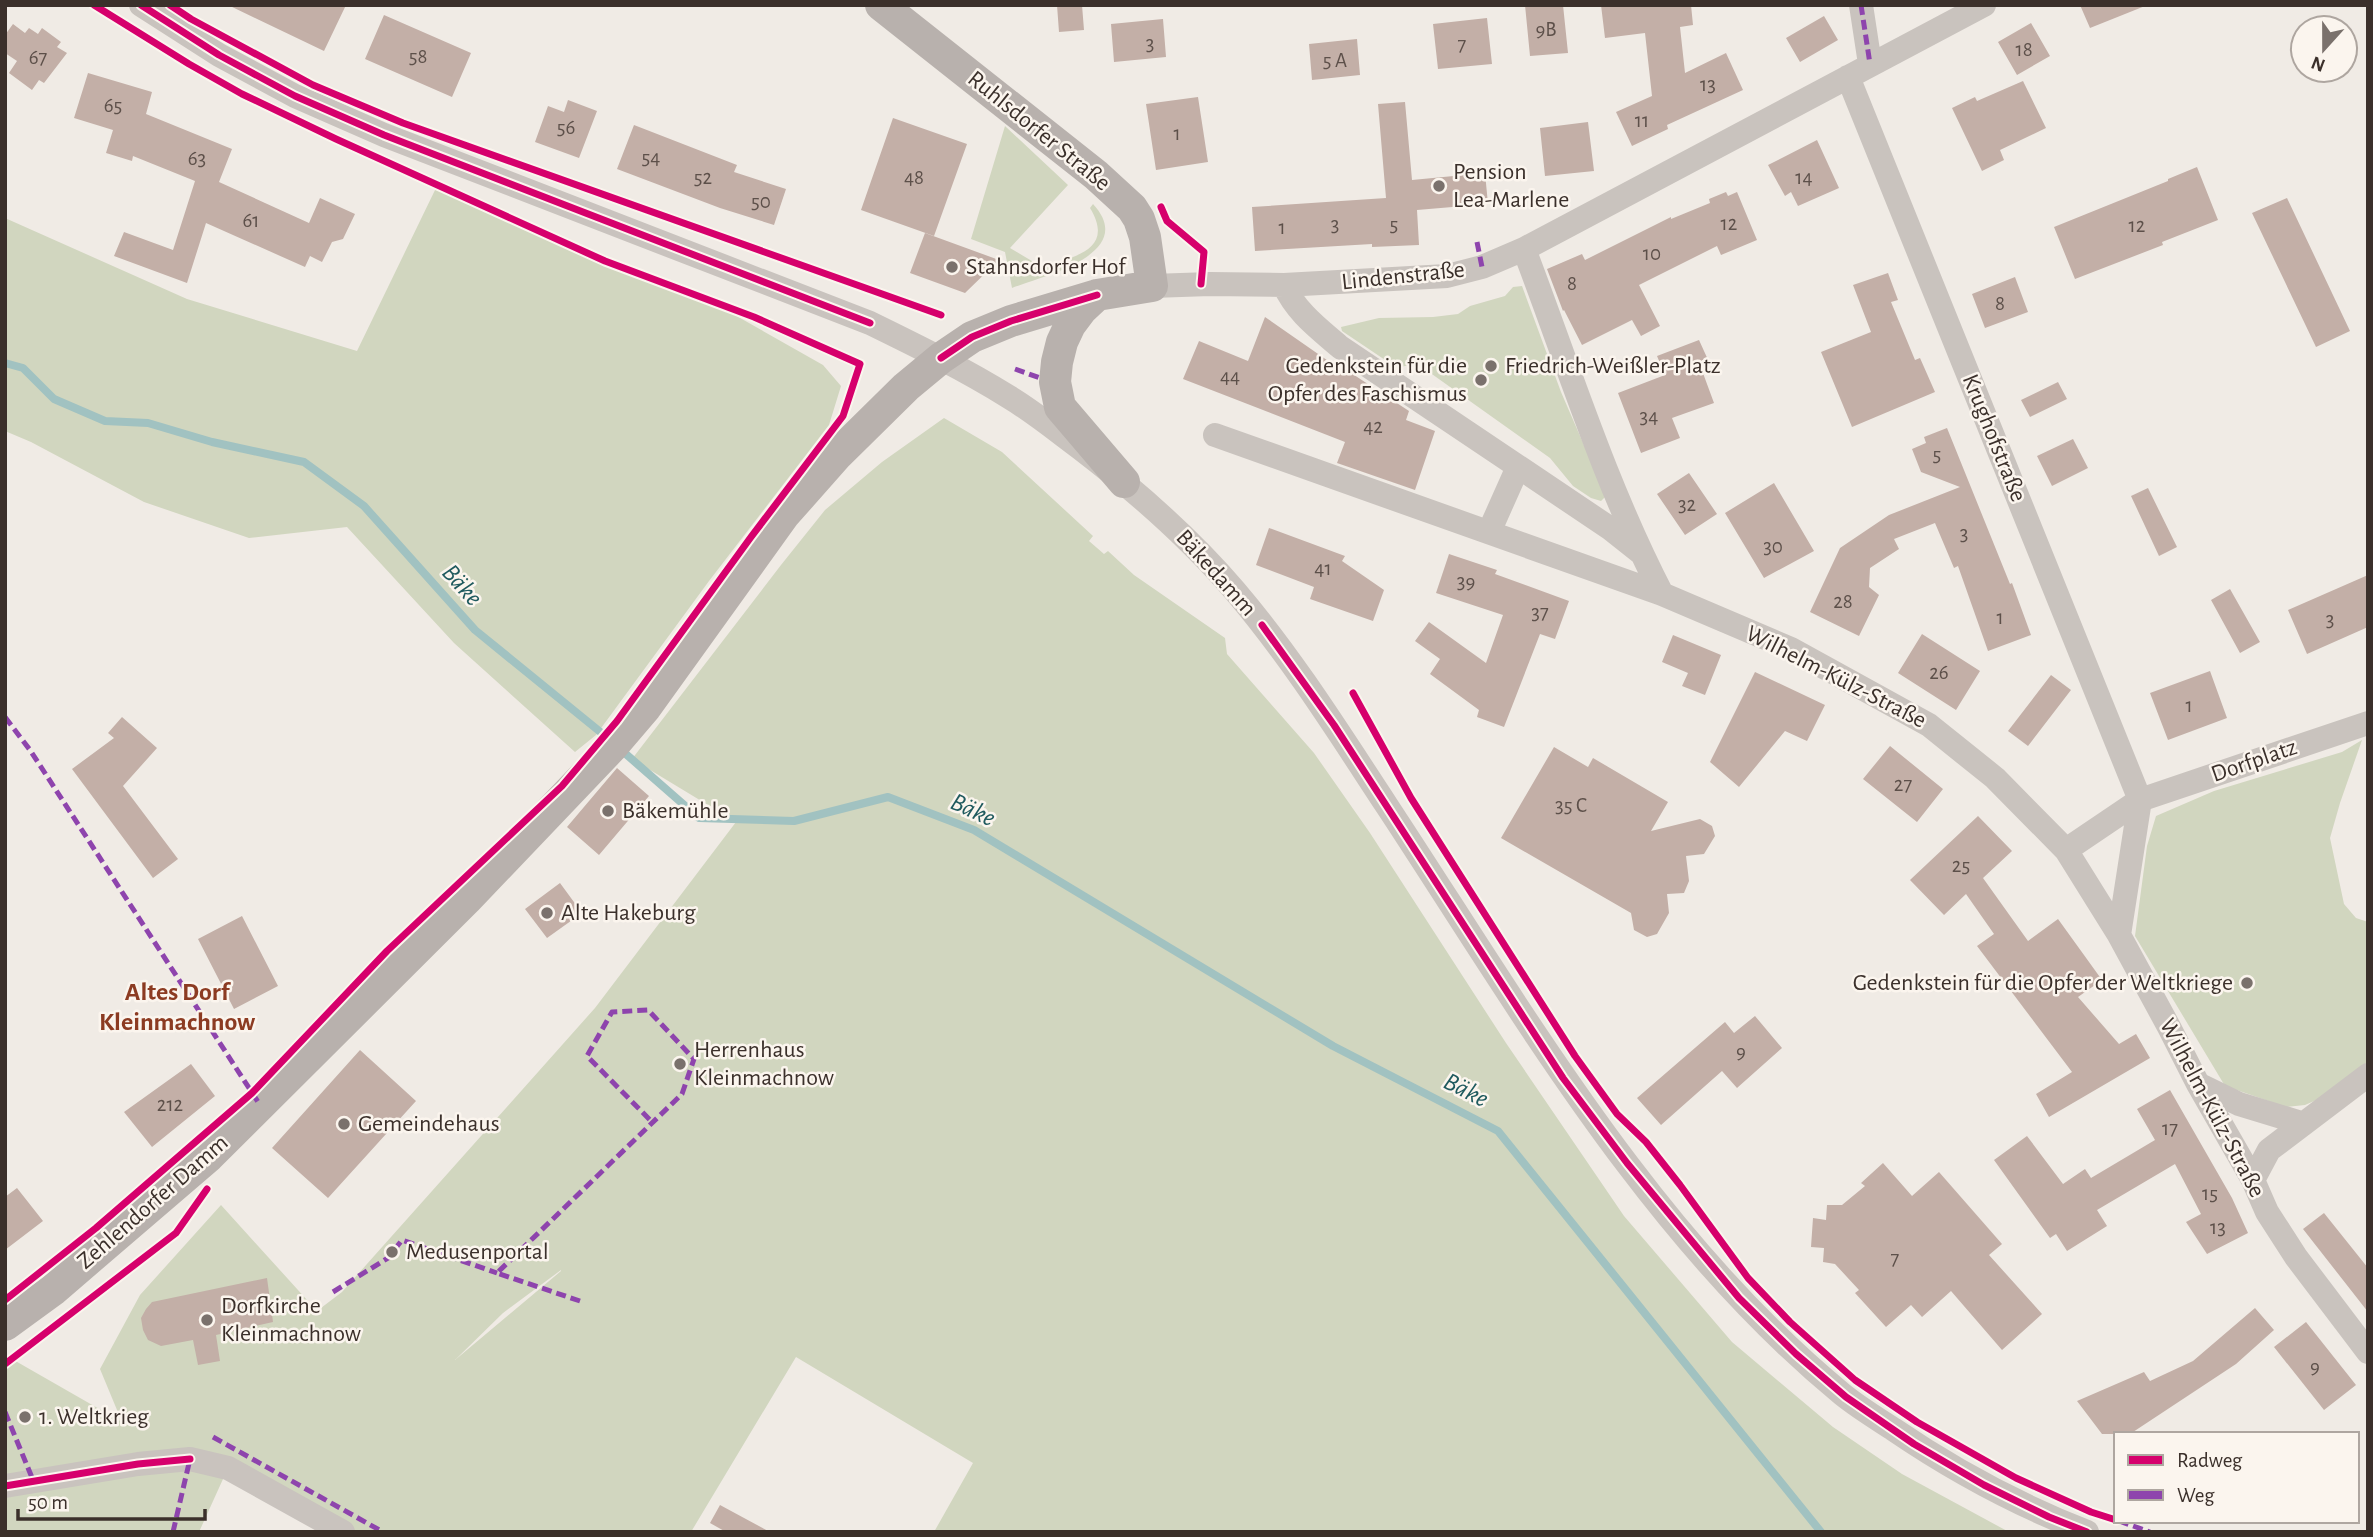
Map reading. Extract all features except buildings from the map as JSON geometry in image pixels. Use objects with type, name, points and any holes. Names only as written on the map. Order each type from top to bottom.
[{"type":"main road","name":"Ruhlsdorfer Straße","points":[[880,5],[1096,174],[1132,208],[1145,237],[1152,286]]},
{"type":"main road","name":"Lindenstraße","points":[[941,358],[972,337],[1011,321],[1097,295],[1152,286]]},
{"type":"main road","points":[[1097,295],[1082,309],[1066,334],[1057,362],[1055,382],[1060,407],[1124,482]]},
{"type":"main road","name":"Zehlendorfer Damm","points":[[5,1325],[53,1290],[209,1156],[467,899],[611,748],[646,707],[784,515],[838,454],[906,387],[941,358]]},
{"type":"street","points":[[141,5],[219,55],[306,101],[448,161],[844,311],[941,358]]},
{"type":"street","points":[[1861,5],[1870,64]]},
{"type":"street","name":"Lindenstraße","points":[[1152,286],[1284,285],[1447,276],[1482,267],[1524,248],[1984,5]]},
{"type":"street","name":"Krughofstraße","points":[[1847,77],[2140,800]]},
{"type":"street","points":[[1524,248],[1613,489],[1640,552],[1662,594]]},
{"type":"street","points":[[1284,285],[1290,300],[1300,312],[1340,347],[1611,529],[1640,552]]},
{"type":"street","name":"Bäkedamm","points":[[941,358],[1015,401],[1124,482],[1204,557],[1262,625],[1334,725],[1563,1078],[1627,1163],[1739,1298],[1846,1398],[1914,1444],[1984,1485],[2049,1517],[2087,1532]]},
{"type":"street","name":"Wilhelm-Külz-Straße","points":[[1215,435],[1662,594],[1791,649],[1929,724],[1995,778],[2066,850],[2119,935],[2267,1212],[2296,1257],[2368,1352]]},
{"type":"street","points":[[1489,532],[1518,467]]},
{"type":"street","name":"Dorfplatz","points":[[2066,850],[2140,800],[2368,723]]},
{"type":"street","points":[[2119,935],[2140,800]]},
{"type":"street","points":[[2252,1180],[2269,1150],[2301,1123],[2368,1075]]},
{"type":"street","points":[[2198,1084],[2239,1104],[2301,1123]]},
{"type":"street","points":[[5,1486],[138,1464],[190,1459],[228,1468],[344,1532]]},
{"type":"green space","points":[[1005,126],[1068,185],[1010,248],[1042,267],[1077,255],[1094,243],[1098,234],[1097,222],[1090,208],[1093,204],[1104,221],[1104,237],[1096,249],[1081,260],[1012,288],[1005,252],[971,239]]},
{"type":"green space","points":[[436,188],[726,310],[823,365],[841,386],[829,425],[709,581],[596,735],[575,752],[454,643],[347,527],[249,538],[144,502],[5,431],[5,218],[187,299],[357,351]]},
{"type":"green space","points":[[1522,286],[1561,392],[1606,496],[1601,501],[1573,486],[1550,458],[1429,372],[1409,365],[1397,368],[1342,331],[1341,327],[1379,318],[1458,314],[1470,306],[1505,296],[1513,287]]},
{"type":"green space","points":[[944,418],[1002,452],[1093,536],[1089,541],[1104,554],[1108,551],[1134,575],[1225,638],[1227,654],[1314,753],[1370,833],[1506,1043],[1624,1216],[1732,1342],[1833,1427],[1902,1474],[2009,1532],[934,1532],[973,1463],[796,1357],[691,1532],[343,1532],[228,1468],[199,1532],[5,1532],[5,1355],[122,1422],[100,1369],[140,1295],[221,1205],[317,1311],[342,1292],[595,1008],[736,822],[632,759],[825,510],[882,462]],"holes":[[[561,1271],[455,1360],[503,1313]]]},
{"type":"green space","points":[[2362,740],[2330,838],[2344,904],[2356,918],[2368,922],[2368,1062],[2321,1098],[2305,1105],[2286,1107],[2225,1086],[2135,936],[2147,846],[2156,816],[2214,791],[2342,752]]},
{"type":"waterway","name":"Bäke","points":[[5,363],[23,368],[54,399],[105,421],[148,423],[212,442],[304,462],[364,506],[475,630],[609,739]]},
{"type":"waterway","name":"Bäke","points":[[619,748],[699,818],[794,821],[888,797],[974,830],[1333,1046],[1498,1131],[1821,1532]]},
{"type":"marked path","points":[[1861,5],[1870,64]]},
{"type":"marked path","points":[[1477,242],[1482,267]]},
{"type":"marked path","points":[[1015,369],[1040,378]]},
{"type":"marked path","points":[[5,717],[30,750],[260,1105]]},
{"type":"marked path","points":[[580,1301],[497,1273],[682,1094],[694,1059],[648,1010],[612,1012],[587,1056],[653,1123]]},
{"type":"marked path","points":[[333,1292],[388,1258],[402,1240],[497,1273]]},
{"type":"marked path","points":[[5,1412],[33,1480]]},
{"type":"marked path","points":[[213,1437],[383,1532]]},
{"type":"marked path","points":[[173,1532],[190,1459]]},
{"type":"marked path","points":[[2125,1523],[2150,1532]]},
{"type":"cycle path","points":[[5,1300],[96,1228],[252,1093],[387,951],[562,786],[617,721],[843,416],[860,364],[754,317],[605,261],[336,139],[242,94],[94,5]]},
{"type":"cycle path","points":[[141,5],[219,55],[295,96],[384,135],[870,323]]},
{"type":"cycle path","points":[[170,5],[313,85],[403,123],[941,315]]},
{"type":"cycle path","points":[[1161,207],[1167,221],[1204,252],[1201,284]]},
{"type":"cycle path","points":[[941,358],[972,337],[1011,321],[1097,295]]},
{"type":"cycle path","points":[[1262,625],[1334,725],[1563,1078],[1627,1163],[1739,1298],[1796,1354],[1846,1397],[1914,1444],[1984,1485],[2049,1517],[2087,1532]]},
{"type":"cycle path","points":[[1353,693],[1411,798],[1575,1056],[1617,1114],[1646,1142],[1680,1185],[1748,1278],[1790,1322],[1855,1380],[1917,1422],[2016,1478],[2091,1512],[2114,1519]]},
{"type":"cycle path","points":[[5,1364],[176,1233],[207,1189]]},
{"type":"cycle path","points":[[5,1486],[138,1464],[190,1459]]},
{"type":"place","name":"Pension Lea-Marlene","points":[[1439,186]]},
{"type":"place","name":"Stahnsdorfer Hof","points":[[952,267]]},
{"type":"place","name":"Friedrich-Weißler-Platz","points":[[1491,366]]},
{"type":"place","name":"Gedenkstein für die Opfer des Faschismus","points":[[1481,380]]},
{"type":"place","name":"Bäkemühle","points":[[608,811]]},
{"type":"place","name":"Alte Hakeburg","points":[[547,913]]},
{"type":"place","name":"Gedenkstein für die Opfer der Weltkriege","points":[[2247,983]]},
{"type":"place","name":"Herrenhaus Kleinmachnow","points":[[680,1064]]},
{"type":"place","name":"Gemeindehaus","points":[[344,1124]]},
{"type":"place","name":"Medusenportal","points":[[392,1252]]},
{"type":"place","name":"Dorfkirche Kleinmachnow","points":[[207,1320]]},
{"type":"place","name":"1. Weltkrieg","points":[[25,1417]]},
{"type":"district","name":"Altes Dorf Kleinmachnow","points":[[177,1007]]}]
